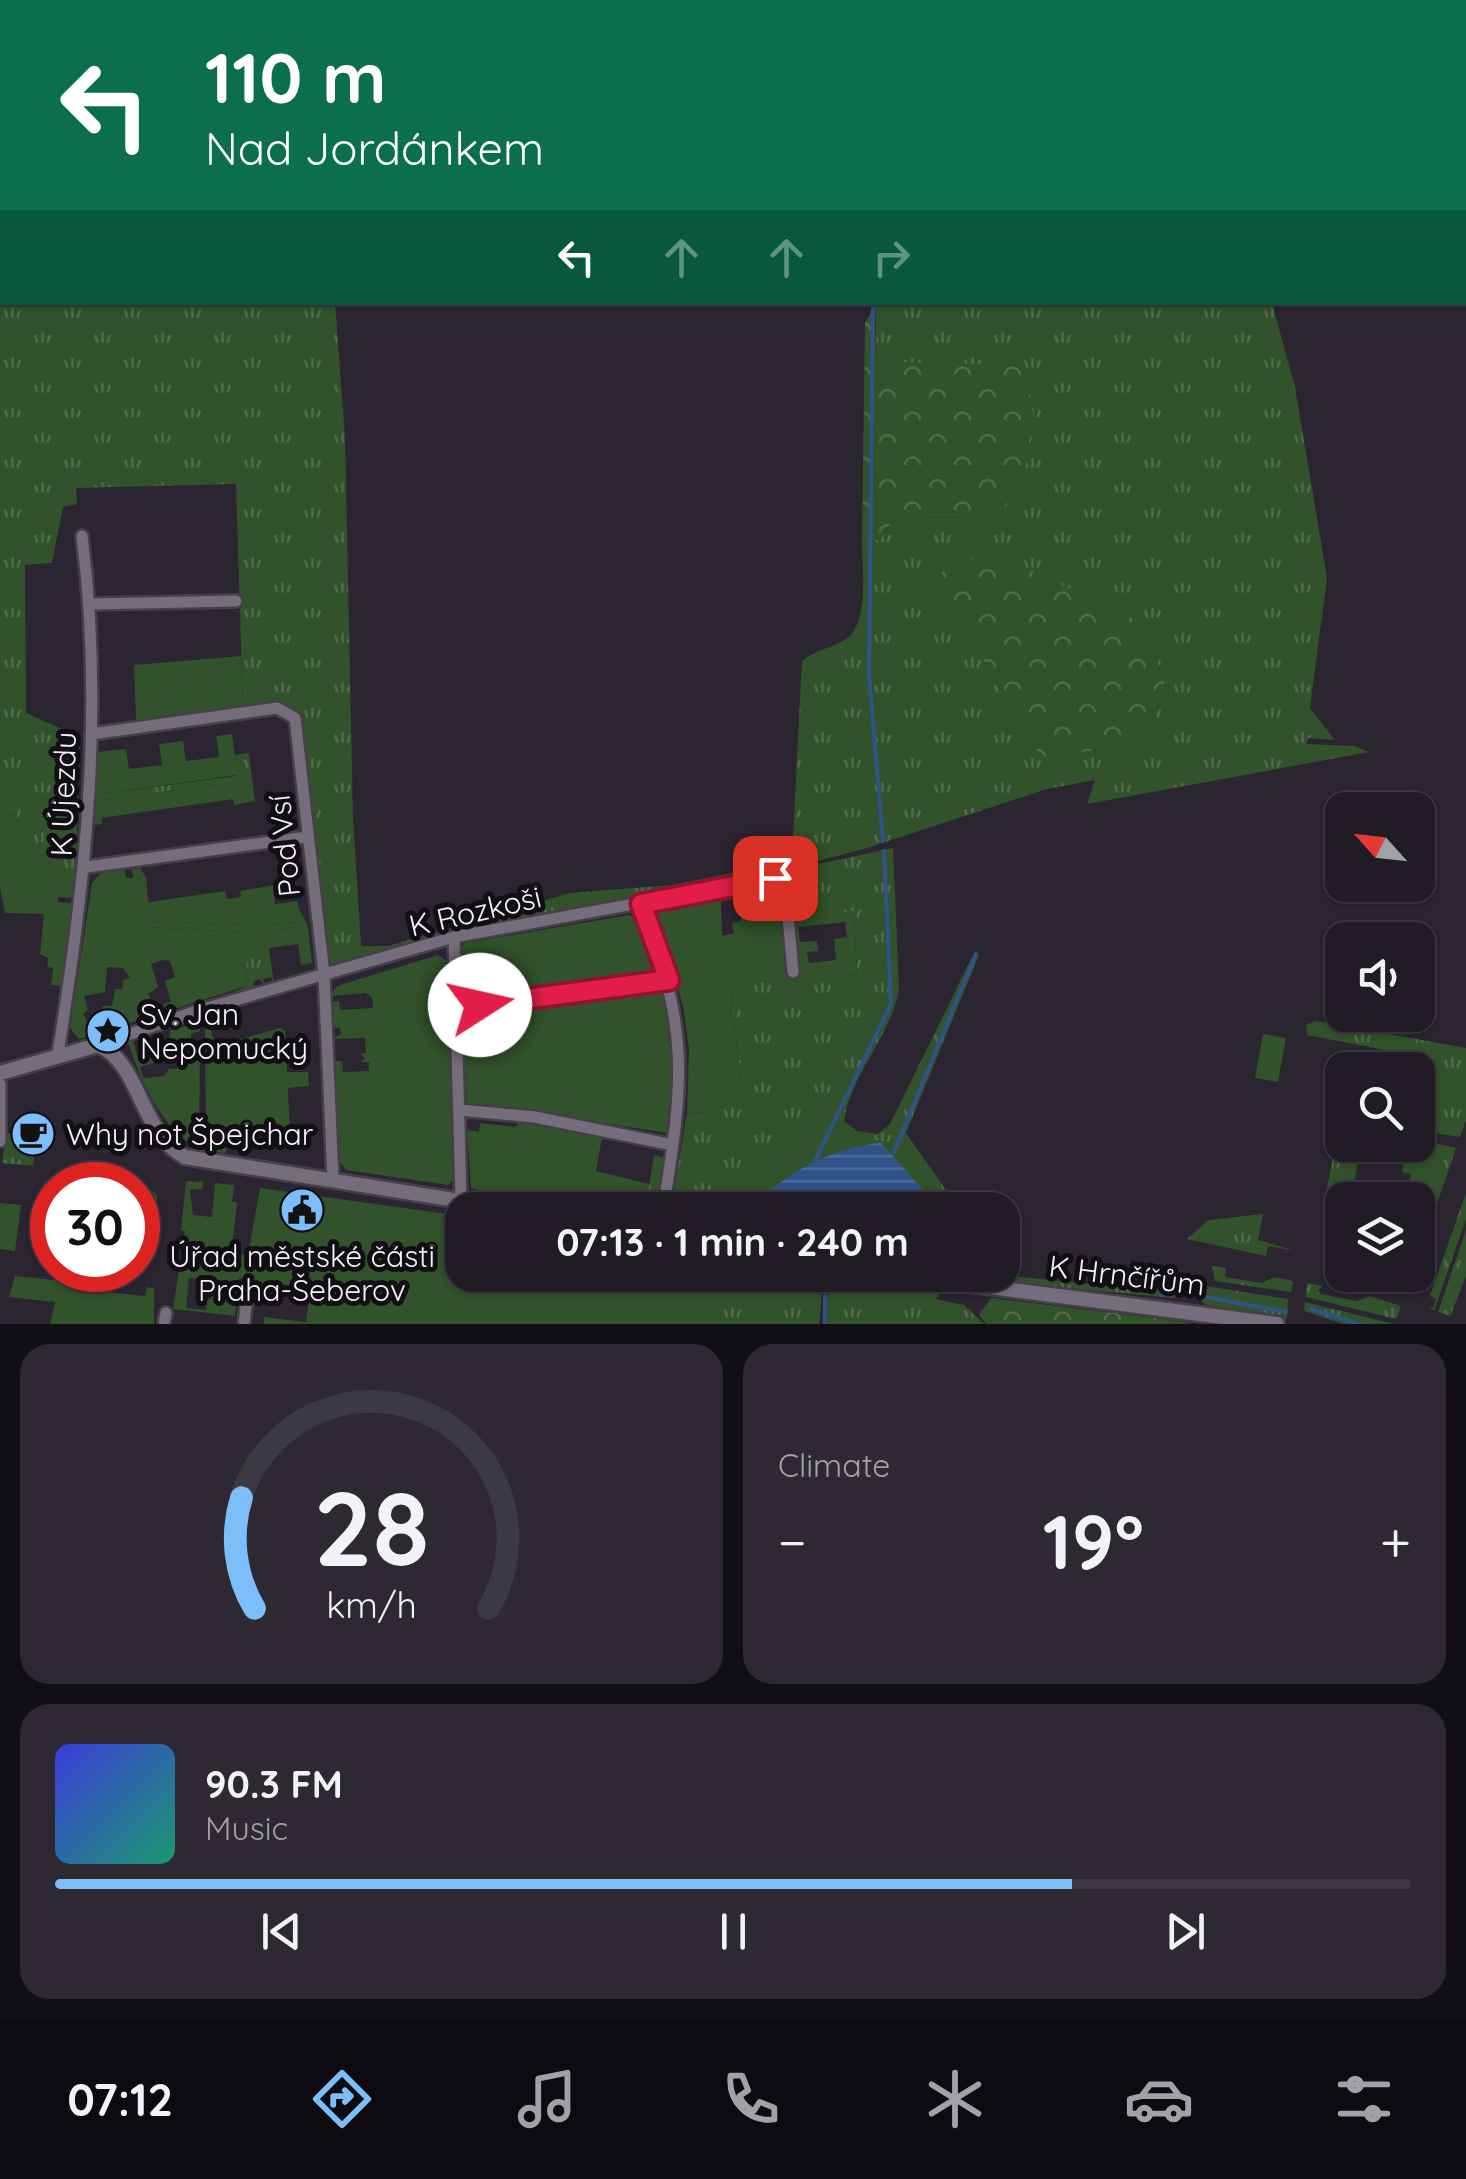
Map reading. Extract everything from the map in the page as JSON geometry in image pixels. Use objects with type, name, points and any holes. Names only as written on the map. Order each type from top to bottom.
[{"type":"street","name":"K Újezdu","points":[[58,1053],[86,867],[91,604],[82,536]]},
{"type":"street","points":[[91,604],[236,601]]},
{"type":"street","name":"Pod Vsí","points":[[90,734],[286,710],[298,724],[324,974],[333,1179]]},
{"type":"street","points":[[86,867],[307,836]]},
{"type":"street","name":"K Rozkoši","points":[[98,1045],[454,937],[778,879],[786,894],[794,972]]},
{"type":"street","points":[[641,904],[669,980],[680,1046],[680,1102],[666,1192]]},
{"type":"street","points":[[454,937],[461,1192]]},
{"type":"street","points":[[457,1010],[669,980]]},
{"type":"street","points":[[0,1073],[58,1053],[98,1045],[120,1062],[144,1113],[178,1153],[201,1162],[445,1196]]},
{"type":"street","points":[[0,1084],[0,1141]]},
{"type":"street","points":[[460,1110],[535,1117],[673,1145]]},
{"type":"street","points":[[244,1324],[248,1287]]},
{"type":"street","name":"K Hrnčířům","points":[[1020,1291],[1278,1324]]},
{"type":"green space","points":[[0,305],[335,305],[345,437],[353,818],[361,946],[388,946],[570,893],[672,885],[786,862],[793,837],[802,661],[854,631],[862,606],[862,537],[879,540],[895,518],[990,517],[1020,366],[877,362],[875,305],[1273,305],[1295,387],[1327,578],[1310,708],[1335,740],[1308,738],[1306,744],[1354,746],[1369,752],[1087,804],[1095,780],[1047,789],[867,848],[762,876],[346,961],[334,968],[325,956],[302,720],[284,703],[243,708],[236,484],[76,488],[77,504],[63,507],[52,563],[25,565],[26,713],[80,737],[75,898],[66,878],[36,850],[0,787]],"holes":[[[931,588],[1144,624],[1166,687],[1147,733],[1132,746],[1041,757],[981,656]]]},
{"type":"green space","points":[[874,307],[877,361],[1020,366],[1026,371],[1033,420],[1029,452],[1016,492],[1000,512],[990,517],[895,518],[879,540],[862,537],[865,323]]},
{"type":"green space","points":[[959,558],[1015,563],[1144,624],[1166,687],[1147,733],[1132,746],[1041,757],[981,656],[931,588],[932,580]]},
{"type":"green space","points":[[241,656],[243,705],[136,720],[134,665]]},
{"type":"green space","points":[[232,734],[237,775],[94,795],[97,752],[126,749],[129,769],[162,765],[159,744],[183,741],[186,761],[219,757],[216,736]]},
{"type":"green space","points":[[249,753],[255,801],[234,805],[231,782],[100,801],[102,824],[94,825],[94,795],[236,776],[234,755]]},
{"type":"green space","points":[[231,782],[234,799],[101,818],[99,801]]},
{"type":"green space","points":[[0,787],[36,850],[66,878],[75,898],[58,897],[58,902],[74,904],[62,986],[51,985],[53,968],[47,967],[48,958],[40,954],[44,914],[5,913],[0,887]]},
{"type":"green space","points":[[893,848],[899,989],[888,1023],[848,1104],[844,1121],[857,1131],[878,1134],[890,1124],[971,959],[979,955],[906,1133],[947,1192],[674,1192],[687,1112],[708,1113],[743,1097],[730,985],[786,971],[857,976],[854,912],[794,922],[791,892],[794,879],[804,867]]},
{"type":"green space","points":[[132,869],[137,869],[146,927],[245,932],[308,926],[312,963],[301,965],[298,944],[269,948],[261,957],[246,959],[247,986],[79,1039],[70,1028],[92,883],[101,873],[125,870],[126,878],[133,878]],"holes":[[[170,961],[175,977],[165,981],[171,1002],[155,1007],[148,994],[158,987],[151,964]],[[107,967],[123,968],[130,978],[123,980],[122,989],[115,989],[112,1006],[102,1006],[107,1021],[90,1026],[83,1014],[88,1010],[84,996],[105,992]]]},
{"type":"green space","points":[[137,869],[146,877],[150,921],[245,925],[302,922],[298,907],[308,926],[245,932],[145,927]]},
{"type":"green space","points":[[274,885],[275,904],[297,901],[303,922],[245,925],[149,921],[147,903],[225,891],[227,899],[241,897],[240,891]]},
{"type":"green space","points":[[767,885],[777,893],[786,971],[730,986],[743,1097],[708,1113],[687,1112],[689,1049],[683,1006],[655,913]],"holes":[[[745,896],[748,909],[741,911],[741,921],[732,923],[734,933],[722,936],[721,902]]]},
{"type":"green space","points":[[854,911],[857,976],[800,973],[794,922]],"holes":[[[845,922],[847,937],[834,939],[836,960],[809,963],[807,952],[818,951],[817,941],[800,942],[798,927]]]},
{"type":"green space","points":[[629,915],[637,919],[658,973],[462,1002],[460,949],[465,943]]},
{"type":"green space","points":[[269,948],[274,984],[271,977],[263,979],[265,987],[260,979],[254,981],[253,987],[224,996],[247,986],[246,959]]},
{"type":"green space","points":[[438,955],[446,960],[455,1179],[448,1185],[346,1170],[339,1161],[333,1061],[342,1061],[343,1072],[369,1071],[369,1062],[361,1062],[365,1058],[360,1054],[366,1053],[365,1038],[332,1039],[341,1034],[340,1028],[331,1028],[330,1002],[339,1001],[340,1010],[373,1008],[372,998],[366,993],[330,996],[337,986]]},
{"type":"green space","points":[[662,987],[673,1062],[667,1133],[508,1108],[467,1106],[463,1016]]},
{"type":"green space","points":[[237,1009],[239,1017],[210,1026],[215,1046],[280,1028],[285,1031],[287,1072],[308,1072],[309,1086],[288,1088],[290,1131],[286,1134],[214,1126],[209,1148],[227,1148],[226,1153],[206,1151],[205,1021]]},
{"type":"green space","points":[[1316,1021],[1325,1023],[1325,1032],[1377,1032],[1466,1048],[1466,1120],[1460,1137],[1435,1133],[1435,1052],[1395,1052],[1307,1035],[1306,1025]]},
{"type":"green space","points":[[201,1022],[200,1031],[191,1034],[191,1049],[163,1054],[164,1060],[140,1067],[144,1078],[164,1076],[169,1069],[177,1069],[174,1057],[200,1049],[199,1149],[163,1117],[139,1072],[128,1042],[133,1041],[138,1056],[158,1055],[158,1050],[170,1046],[170,1030]]},
{"type":"green space","points":[[1263,1034],[1286,1038],[1278,1082],[1255,1078]]},
{"type":"green space","points":[[518,1122],[602,1137],[596,1171],[649,1184],[648,1192],[488,1192],[471,1188],[467,1130],[479,1132],[480,1123],[516,1127]]},
{"type":"green space","points":[[823,1132],[901,1144],[932,1170],[944,1192],[726,1192],[783,1135]]},
{"type":"green space","points":[[6,1133],[29,1135],[26,1156],[34,1157],[30,1166],[2,1163]]},
{"type":"green space","points":[[1435,1143],[1456,1148],[1435,1209],[1435,1182],[1410,1182],[1411,1174],[1402,1172],[1404,1162],[1435,1162]]},
{"type":"green space","points":[[654,1155],[666,1158],[660,1192],[648,1192]]},
{"type":"green space","points":[[1332,1162],[1358,1162],[1354,1182],[1328,1182]]},
{"type":"green space","points":[[186,1181],[203,1182],[202,1189],[190,1190],[193,1215],[212,1217],[215,1183],[234,1185],[232,1201],[237,1203],[231,1254],[248,1255],[260,1188],[445,1214],[445,1292],[701,1292],[694,1324],[264,1324],[264,1317],[306,1322],[310,1290],[273,1286],[271,1298],[255,1290],[254,1279],[239,1278],[235,1316],[173,1309],[185,1231],[181,1230]],"holes":[[[189,1278],[209,1280],[211,1299],[207,1300],[206,1310],[186,1308]]]},
{"type":"green space","points":[[1466,1193],[1466,1219],[1434,1311],[1428,1306],[1433,1308],[1436,1299],[1430,1296],[1435,1292],[1435,1282]]},
{"type":"green space","points":[[0,1203],[21,1205],[15,1251],[0,1249]]},
{"type":"green space","points":[[1263,1214],[1258,1240],[1296,1251],[1268,1246],[1266,1256],[1187,1239],[1209,1220]]},
{"type":"green space","points":[[1466,1230],[1466,1276],[1447,1324],[1450,1316],[1438,1312]]},
{"type":"green space","points":[[1212,1266],[1226,1268],[1225,1277],[1262,1283],[1274,1277],[1293,1281],[1291,1292],[1215,1281]]},
{"type":"green space","points":[[15,1276],[30,1278],[30,1292],[145,1296],[146,1292],[154,1292],[154,1324],[50,1324],[55,1302],[9,1297]]},
{"type":"green space","points":[[1020,1277],[1148,1290],[1187,1285],[1174,1298],[1020,1284]]},
{"type":"green space","points":[[1307,1283],[1323,1286],[1318,1290],[1321,1294],[1357,1301],[1370,1296],[1401,1306],[1396,1319],[1306,1297]]},
{"type":"green space","points":[[1199,1285],[1288,1299],[1287,1319],[1206,1305],[1199,1298]]},
{"type":"green space","points":[[592,1292],[822,1293],[819,1324],[570,1324]]},
{"type":"green space","points":[[828,1292],[940,1293],[936,1299],[964,1305],[984,1324],[824,1324]]},
{"type":"green space","points":[[991,1298],[1191,1324],[986,1324],[979,1315]]},
{"type":"green space","points":[[1305,1302],[1394,1324],[1344,1324],[1304,1311]]},
{"type":"water","points":[[881,1143],[925,1192],[769,1192],[810,1164]]},
{"type":"waterway","points":[[873,305],[869,675],[883,841]]},
{"type":"waterway","points":[[814,1163],[891,1004],[884,851]]},
{"type":"waterway","points":[[894,1152],[976,954]]},
{"type":"waterway","points":[[1161,1295],[1178,1292]]},
{"type":"waterway","points":[[825,1296],[825,1324]]},
{"type":"waterway","points":[[1201,1296],[1286,1312]]},
{"type":"waterway","points":[[1311,1309],[1359,1324]]},
{"type":"waterway","points":[[1109,1310],[1137,1313]]},
{"type":"place","name":"Sv. Jan Nepomucký","points":[[108,1031]]},
{"type":"place","name":"Why not Špejchar","points":[[33,1134]]},
{"type":"place","name":"Úřad městské části Praha-Šeberov","points":[[302,1210]]},
{"type":"route","points":[[480,1005],[669,980],[641,904],[655,898],[775,878]]}]
